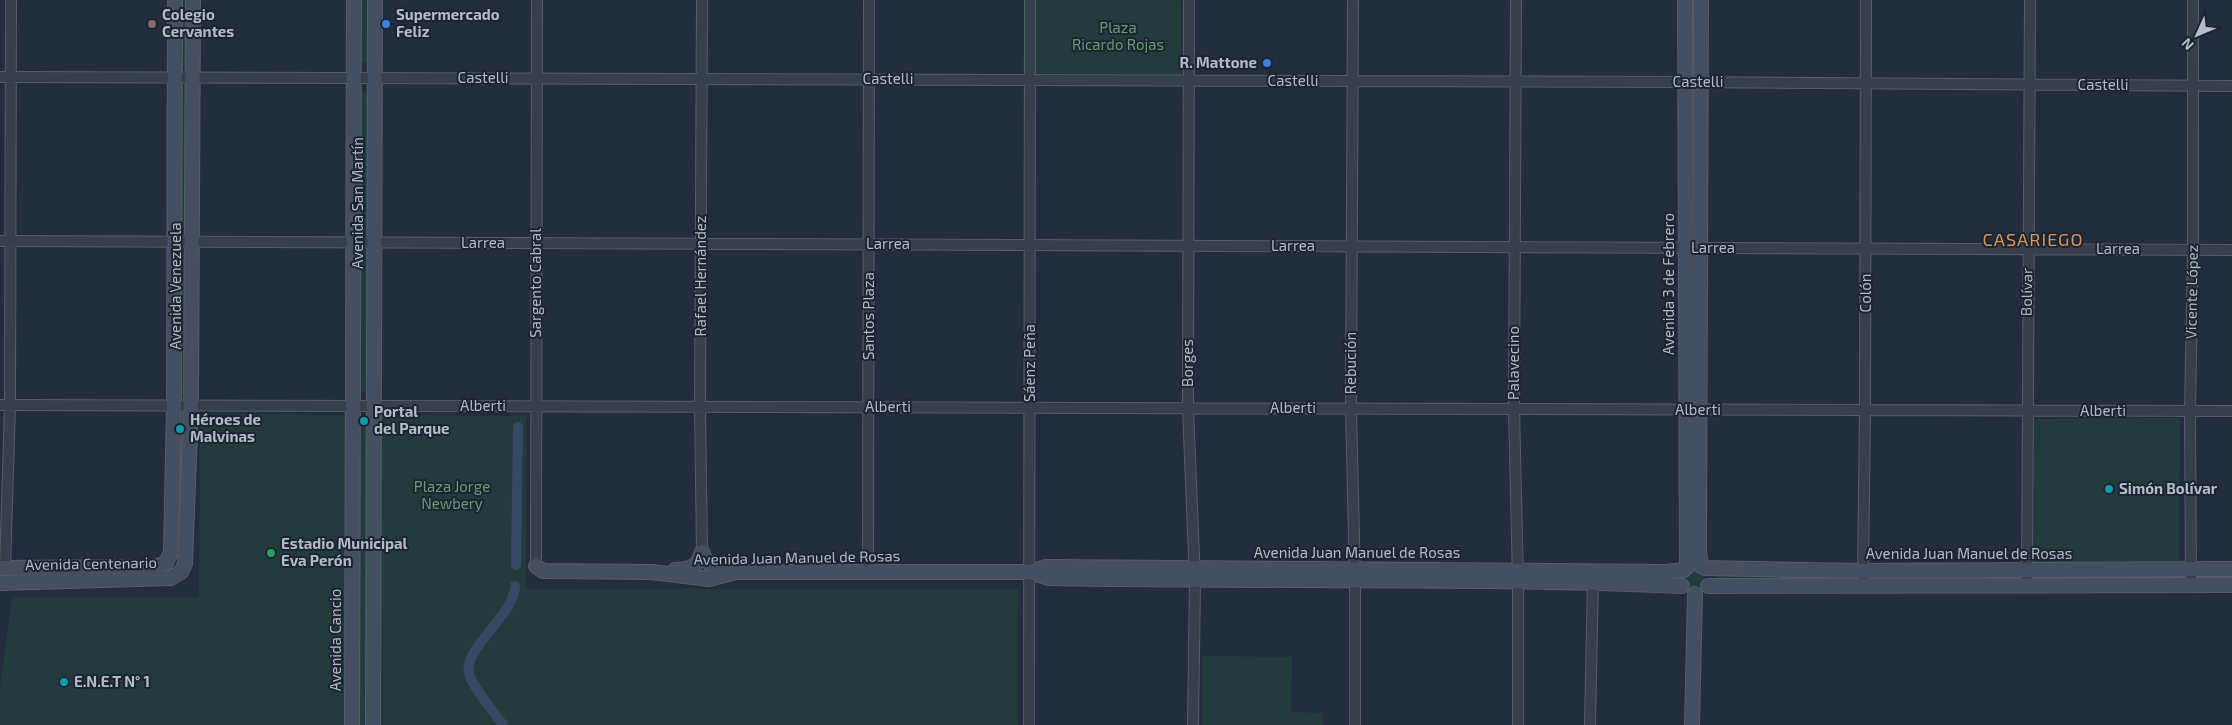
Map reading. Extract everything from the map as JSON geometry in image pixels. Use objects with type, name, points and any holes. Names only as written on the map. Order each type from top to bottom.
[{"type":"street","points":[[1,575],[5,405],[5,77],[11,0]]},
{"type":"street","name":"Avenida Venezuela","points":[[166,563],[171,552],[174,405],[175,0]]},
{"type":"street","name":"Avenida Venezuela","points":[[179,573],[186,559],[192,405],[193,0]]},
{"type":"street","name":"Avenida San Martín","points":[[354,0],[354,406]]},
{"type":"street","name":"Avenida San Martín","points":[[374,406],[375,0]]},
{"type":"street","name":"Sargento Cabral","points":[[536,566],[537,0]]},
{"type":"street","name":"Rafael Hernández","points":[[702,0],[700,407],[702,552]]},
{"type":"street","name":"Santos Plaza","points":[[868,572],[869,0]]},
{"type":"street","name":"Sáenz Peña","points":[[1029,725],[1030,0]]},
{"type":"street","name":"Borges","points":[[1189,0],[1188,408],[1194,574],[1193,725]]},
{"type":"street","name":"Rebución","points":[[1353,0],[1351,409],[1355,575],[1355,725]]},
{"type":"street","name":"Palavecino","points":[[1516,0],[1514,409],[1518,576],[1518,725]]},
{"type":"street","name":"Avenida 3 de Febrero","points":[[1685,0],[1686,82],[1693,248]]},
{"type":"street","name":"Avenida 3 de Febrero","points":[[1694,568],[1699,552],[1692,410],[1693,248],[1700,82],[1701,0]]},
{"type":"street","name":"Colón","points":[[1862,586],[1865,410],[1866,0]]},
{"type":"street","name":"Bolívar","points":[[2027,578],[2026,411],[2030,0]]},
{"type":"street","name":"Vicente López","points":[[2191,584],[2190,411],[2193,250],[2193,0]]},
{"type":"street","name":"Castelli","points":[[5,77],[1700,82],[2232,86]]},
{"type":"street","name":"Larrea","points":[[5,241],[2232,250]]},
{"type":"street","name":"Alberti","points":[[5,405],[2232,412]]},
{"type":"street","name":"Avenida Cancio","points":[[352,725],[354,406]]},
{"type":"street","points":[[373,725],[374,406]]},
{"type":"street","points":[[652,572],[694,567],[702,552]]},
{"type":"street","points":[[702,552],[704,557],[715,567],[736,572]]},
{"type":"street","points":[[166,563],[179,573]]},
{"type":"street","name":"Avenida Centenario","points":[[1,575],[155,567],[166,563]]},
{"type":"street","name":"Avenida Juan Manuel de Rosas","points":[[536,566],[543,571],[652,572],[709,579],[736,572],[1030,572],[1049,578],[1194,574],[1593,577],[1694,568],[1863,571],[2232,585]]},
{"type":"street","points":[[1694,568],[1710,577],[1708,586],[1702,593],[1688,592],[1682,586],[1681,580],[1694,568]]},
{"type":"street","name":"Avenida Juan Manuel de Rosas","points":[[1708,586],[1862,586],[2191,569],[2232,570]]},
{"type":"street","name":"Avenida Centenario","points":[[1,575],[171,578],[179,573]]},
{"type":"street","points":[[1590,725],[1593,577]]},
{"type":"street","name":"Avenida Juan Manuel de Rosas","points":[[1593,577],[1682,586]]},
{"type":"street","points":[[1692,725],[1695,594]]},
{"type":"green space","points":[[179,0],[188,0],[189,65],[180,65]]},
{"type":"green space","points":[[360,0],[368,0],[369,63],[360,63]]},
{"type":"green space","name":"Plaza Ricardo Rojas","points":[[1035,0],[1181,0],[1181,75],[1035,73]]},
{"type":"green space","points":[[178,86],[187,86],[188,227],[179,227]]},
{"type":"green space","points":[[360,91],[368,92],[369,233],[360,233]]},
{"type":"green space","points":[[360,251],[369,251],[369,392],[360,392]]},
{"type":"green space","points":[[178,253],[187,253],[187,394],[179,394]]},
{"type":"green space","points":[[175,413],[184,413],[184,554],[175,554]]},
{"type":"green space","name":"Plaza Jorge Newbery","points":[[200,414],[526,416],[526,589],[1018,589],[1018,725],[0,725],[0,687],[12,597],[199,597]]},
{"type":"green space","points":[[2180,418],[2179,565],[2034,565],[2034,419]]},
{"type":"green space","points":[[1695,570],[1701,573],[1704,579],[1701,585],[1695,588],[1689,585],[1686,579],[1689,573]]},
{"type":"green space","points":[[1715,573],[1855,574],[1855,579],[1715,579]]},
{"type":"green space","points":[[1877,574],[2016,575],[2016,580],[1877,580]]},
{"type":"green space","points":[[2040,575],[2179,576],[2179,581],[2040,581]]},
{"type":"green space","points":[[1202,656],[1292,657],[1291,712],[1323,713],[1323,725],[1202,725]]},
{"type":"waterway","points":[[516,565],[518,427]]},
{"type":"waterway","points":[[503,725],[474,684],[469,673],[469,663],[481,642],[507,609],[515,586]]},
{"type":"place","name":"Colegio Cervantes","points":[[152,24]]},
{"type":"place","name":"Supermercado Feliz","points":[[386,24]]},
{"type":"place","name":"R. Mattone","points":[[1267,63]]},
{"type":"place","name":"Portal del Parque","points":[[364,421]]},
{"type":"place","name":"Héroes de Malvinas","points":[[180,429]]},
{"type":"place","name":"Simón Bolívar","points":[[2109,489]]},
{"type":"place","name":"Estadio Municipal Eva Perón","points":[[271,553]]},
{"type":"place","name":"E.N.E.T N° 1","points":[[64,682]]},
{"type":"district","name":"CASARIEGO","points":[[2033,240]]}]
